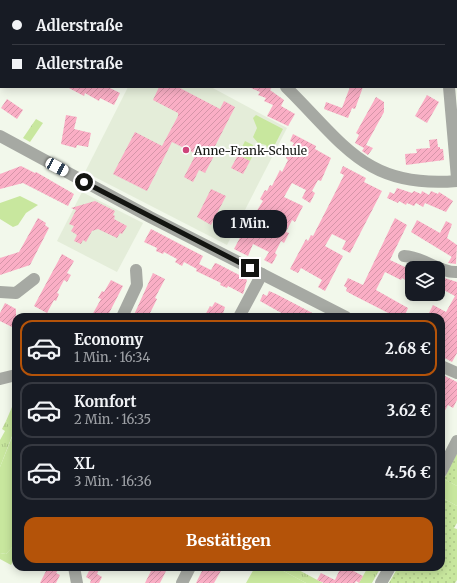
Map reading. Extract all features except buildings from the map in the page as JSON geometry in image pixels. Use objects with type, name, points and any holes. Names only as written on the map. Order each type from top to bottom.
[{"type":"street","points":[[287,88],[345,148],[372,168],[382,173],[406,180],[427,182],[457,179],[449,88]]},
{"type":"street","points":[[1,137],[150,217],[338,313]]},
{"type":"street","points":[[404,256],[421,259],[447,271],[457,272]]},
{"type":"street","points":[[124,313],[137,285],[136,270]]},
{"type":"street","points":[[241,313],[262,274]]},
{"type":"street","points":[[0,292],[16,293],[34,279]]},
{"type":"street","points":[[445,368],[457,373]]},
{"type":"street","points":[[0,379],[12,376]]},
{"type":"street","points":[[445,464],[457,441]]},
{"type":"street","points":[[75,571],[76,582]]},
{"type":"street","points":[[182,583],[188,571]]},
{"type":"street","points":[[381,583],[388,571]]},
{"type":"shaded area","name":"Anne-Frank-Schule","points":[[127,88],[213,88],[287,128],[227,245],[85,172]]},
{"type":"shaded area","points":[[82,192],[143,223],[117,272],[57,241]]},
{"type":"green space","points":[[256,115],[283,129],[270,154],[266,145],[258,143],[253,137],[257,128],[253,118]]},
{"type":"green space","points":[[36,119],[43,123],[30,142],[23,138]]},
{"type":"green space","points":[[245,141],[253,145],[254,153],[250,161],[238,155]]},
{"type":"green space","points":[[20,196],[38,205],[26,213],[18,225],[13,227],[0,219],[0,203]]},
{"type":"green space","points":[[12,407],[12,429],[6,421]]},
{"type":"green space","points":[[6,421],[12,428],[12,436],[0,467],[0,440],[5,431],[2,429]]},
{"type":"green space","points":[[12,437],[12,547],[6,554],[0,553],[0,467]]},
{"type":"green space","points":[[457,453],[457,486],[445,480]]},
{"type":"green space","points":[[445,480],[457,486],[457,506],[445,499]]},
{"type":"green space","points":[[445,499],[457,506],[457,523],[454,528],[457,529],[457,580],[455,583],[389,583],[396,571],[445,571]]},
{"type":"green space","points":[[12,547],[11,565],[0,559],[0,553],[6,554]]},
{"type":"green space","points":[[253,571],[284,571],[306,583],[246,583]]},
{"type":"green space","points":[[284,571],[300,571],[323,583],[306,583]]},
{"type":"green space","points":[[366,571],[379,571],[372,583],[359,583]]},
{"type":"place","name":"Anne-Frank-Schule","points":[[186,150]]},
{"type":"route","points":[[84,182],[250,268]]}]
